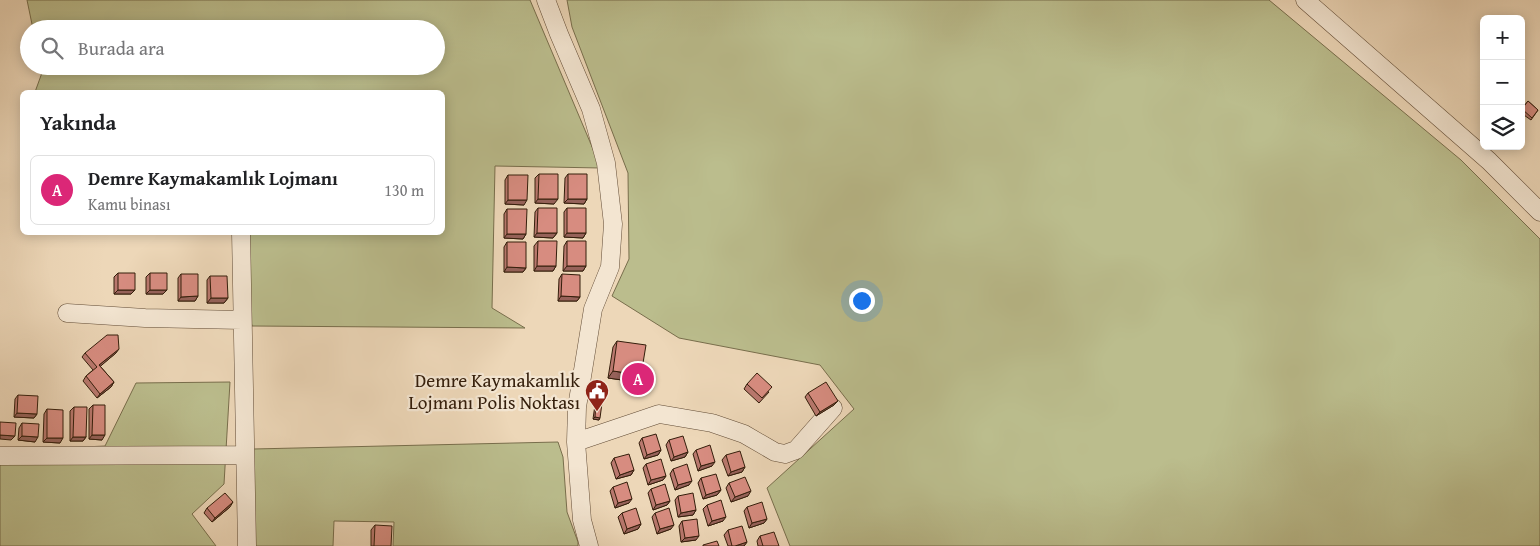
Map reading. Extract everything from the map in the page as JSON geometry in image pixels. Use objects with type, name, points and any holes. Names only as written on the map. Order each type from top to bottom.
[{"type":"street","points":[[546,0],[591,109],[606,163],[613,224],[610,267],[593,309],[577,407],[576,442],[582,520],[589,546]]},
{"type":"street","points":[[1305,0],[1489,161],[1540,212]]},
{"type":"street","points":[[241,235],[244,455],[248,546]]},
{"type":"street","points":[[67,313],[145,318],[242,320]]},
{"type":"street","points":[[576,442],[659,414],[712,423],[744,434],[775,452],[785,454],[796,450],[833,408]]},
{"type":"street","points":[[0,456],[244,455]]},
{"type":"green space","points":[[27,0],[530,0],[601,168],[495,166],[492,308],[525,328],[252,326],[233,235],[445,235],[445,90],[36,90],[41,75],[445,75],[445,20],[31,20]]},
{"type":"green space","points":[[567,0],[1269,0],[1461,160],[1540,239],[1540,546],[790,546],[767,488],[854,409],[820,365],[679,338],[612,296],[629,259],[628,173],[572,27]]},
{"type":"green space","points":[[230,382],[224,484],[192,514],[216,546],[0,546],[0,451],[105,446],[136,383]]},
{"type":"green space","points":[[558,442],[563,457],[567,512],[578,546],[393,546],[394,522],[334,521],[333,546],[255,546],[253,449]]},
{"type":"building","points":[[1528,101],[1538,110],[1532,118],[1525,112],[1525,105]]},
{"type":"building","points":[[539,174],[558,174],[558,199],[538,199]]},
{"type":"building","points":[[568,174],[587,174],[587,199],[568,199]]},
{"type":"building","points":[[508,175],[528,175],[527,200],[508,200]]},
{"type":"building","points":[[538,208],[557,208],[557,233],[537,233]]},
{"type":"building","points":[[567,208],[586,208],[586,233],[567,233]]},
{"type":"building","points":[[507,209],[527,209],[526,234],[507,234]]},
{"type":"building","points":[[538,241],[557,241],[556,266],[537,266]]},
{"type":"building","points":[[567,241],[586,241],[586,266],[567,266]]},
{"type":"building","points":[[507,242],[526,242],[526,268],[507,267]]},
{"type":"building","points":[[118,273],[135,273],[135,290],[118,290]]},
{"type":"building","points":[[150,273],[167,273],[167,290],[150,290]]},
{"type":"building","points":[[181,274],[198,274],[198,296],[181,297]]},
{"type":"building","points":[[562,274],[580,275],[580,297],[561,296]]},
{"type":"building","points":[[210,276],[227,276],[228,298],[211,298]]},
{"type":"building","points":[[107,335],[118,335],[119,349],[99,365],[114,382],[100,394],[86,376],[97,367],[85,353]]},
{"type":"building","points":[[617,341],[646,345],[641,375],[613,371]]},
{"type":"building","points":[[757,373],[772,387],[762,398],[747,384]]},
{"type":"building","points":[[826,382],[838,401],[820,412],[808,393]]},
{"type":"building","points":[[18,395],[38,396],[37,414],[17,413]]},
{"type":"building","name":"Demre Kaymakamlık Lojmanı Polis Noktası","points":[[596,402],[602,403],[600,418],[595,417]]},
{"type":"building","points":[[93,405],[105,405],[105,435],[92,435]]},
{"type":"building","points":[[74,407],[87,407],[86,437],[73,437]]},
{"type":"building","points":[[47,409],[63,410],[63,438],[47,438]]},
{"type":"building","points":[[0,422],[16,423],[15,436],[0,435]]},
{"type":"building","points":[[22,423],[39,424],[38,437],[22,436]]},
{"type":"building","points":[[656,434],[661,450],[647,455],[642,438]]},
{"type":"building","points":[[683,436],[688,452],[674,457],[669,440]]},
{"type":"building","points":[[710,445],[715,462],[701,466],[696,450]]},
{"type":"building","points":[[740,451],[745,467],[731,472],[726,455]]},
{"type":"building","points":[[629,454],[634,470],[620,475],[614,458]]},
{"type":"building","points":[[661,459],[666,476],[651,480],[646,464]]},
{"type":"building","points":[[687,464],[692,481],[678,485],[673,469]]},
{"type":"building","points":[[716,474],[721,490],[706,495],[701,478]]},
{"type":"building","points":[[745,477],[751,491],[735,497],[729,483]]},
{"type":"building","points":[[627,482],[632,499],[618,503],[613,487]]},
{"type":"building","points":[[665,484],[670,501],[656,505],[651,489]]},
{"type":"building","points":[[225,493],[233,502],[215,518],[207,508]]},
{"type":"building","points":[[693,493],[696,510],[681,513],[678,496]]},
{"type":"building","points":[[721,500],[726,517],[712,521],[707,505]]},
{"type":"building","points":[[762,502],[767,519],[752,523],[747,507]]},
{"type":"building","points":[[636,508],[641,524],[627,529],[622,513]]},
{"type":"building","points":[[669,508],[674,525],[660,529],[655,513]]},
{"type":"building","points":[[697,519],[699,536],[685,538],[682,521]]},
{"type":"building","points":[[375,525],[392,526],[391,546],[374,546]]},
{"type":"building","points":[[742,526],[747,542],[732,546],[728,530]]},
{"type":"building","points":[[774,532],[779,546],[763,546],[760,536]]},
{"type":"building","points":[[717,541],[719,546],[703,546],[703,545]]},
{"type":"place","name":"Demre Kaymakamlık Lojmanı","points":[[638,379]]},
{"type":"place","name":"Demre Kaymakamlık Lojmanı Polis Noktası","points":[[597,412]]}]
